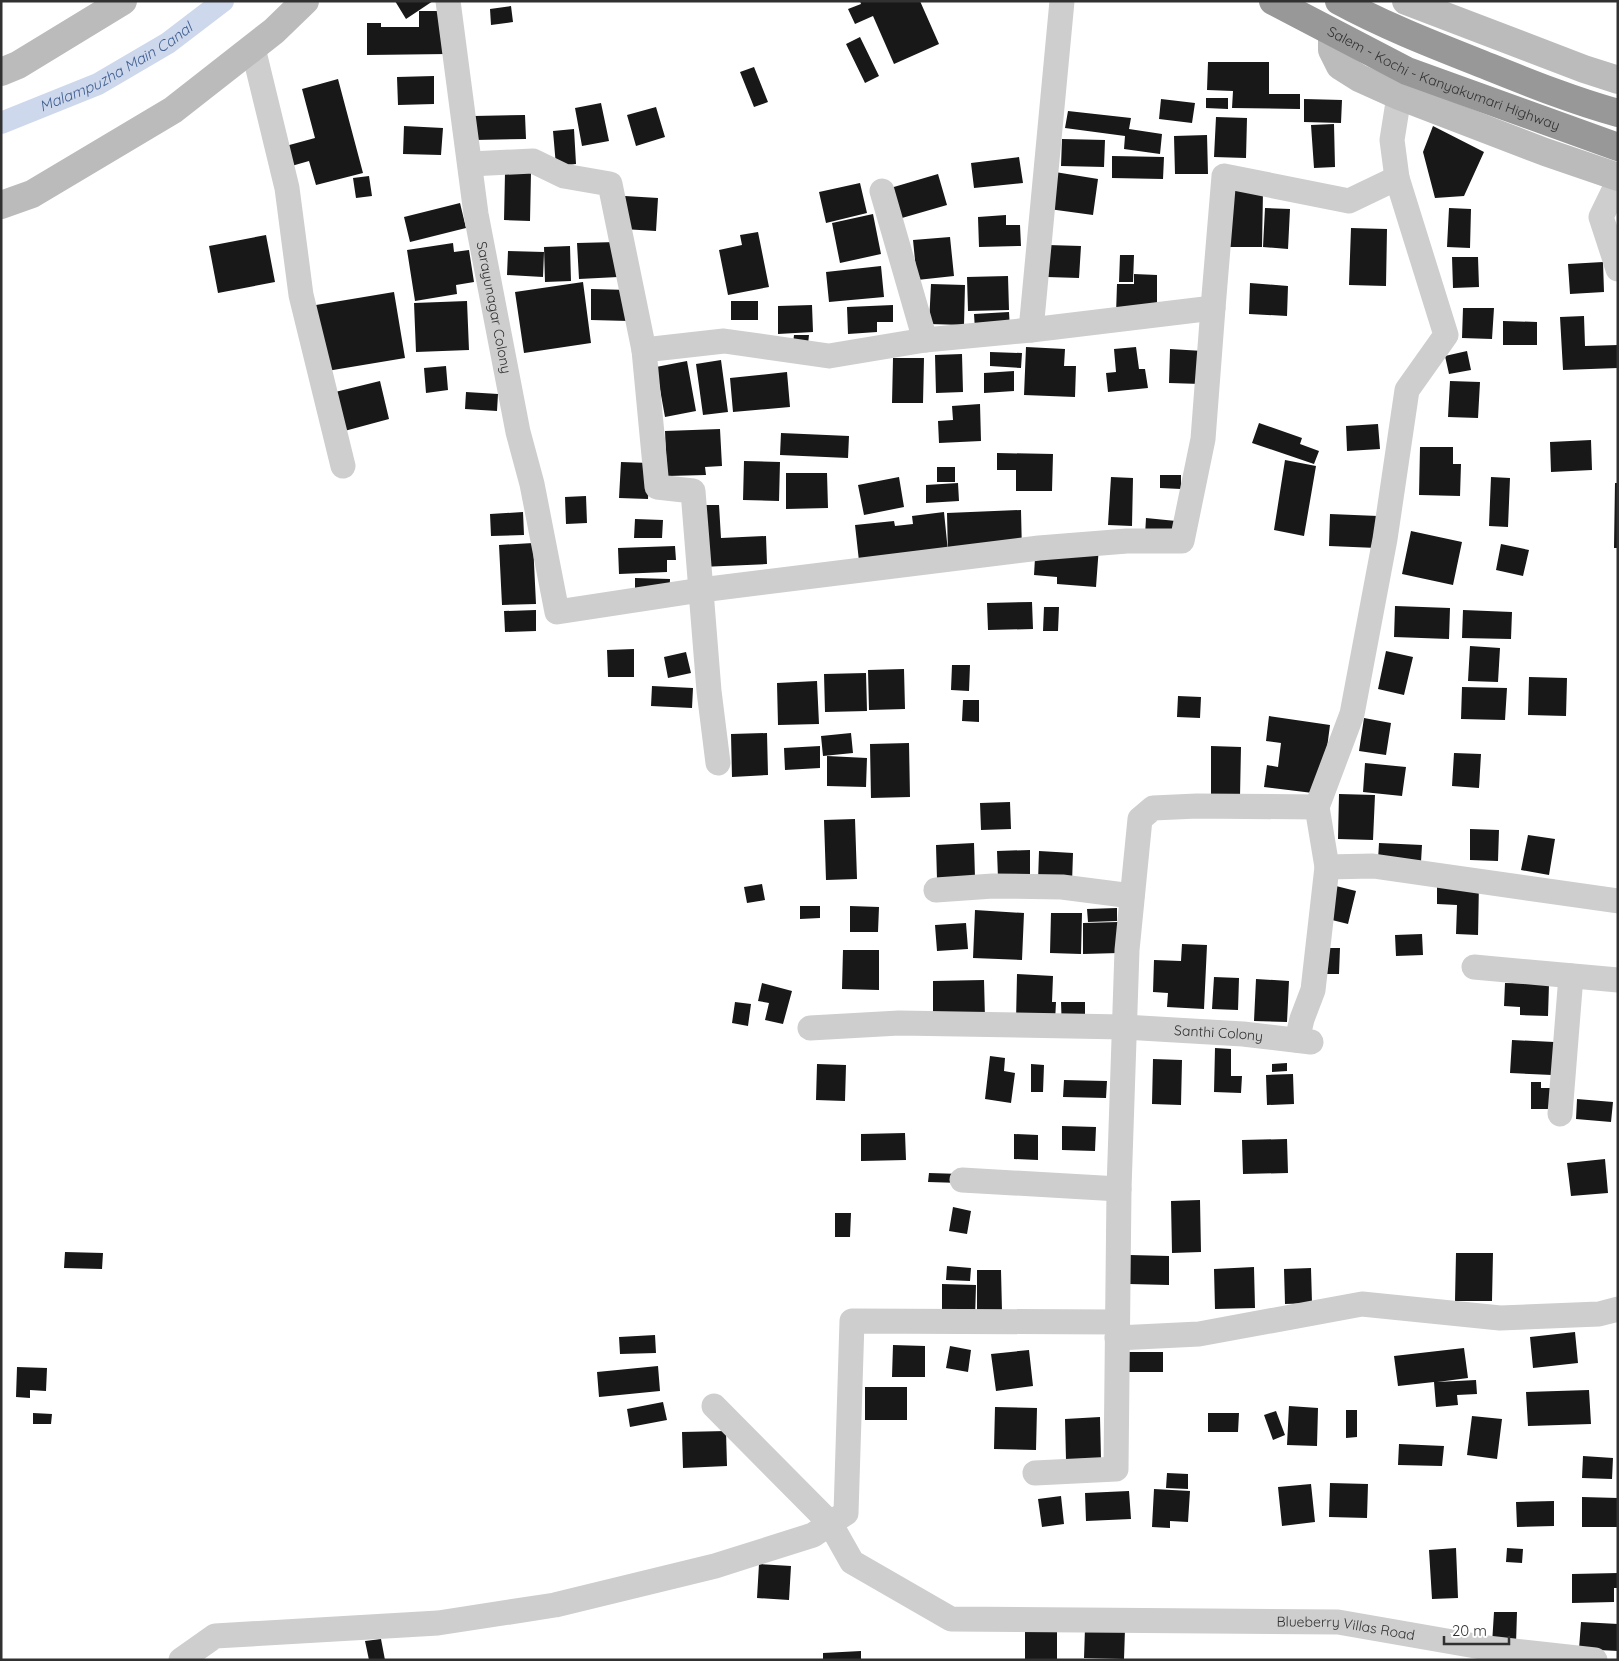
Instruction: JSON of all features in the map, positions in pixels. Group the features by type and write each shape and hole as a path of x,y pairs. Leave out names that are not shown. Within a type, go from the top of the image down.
{"highway":[{"name":"Salem - Kochi - Kanyakumari Highway","path":"1273,1 1407,71 1618,147"},
{"name":"Salem - Kochi - Kanyakumari Highway","path":"1339,1 1374,20 1552,92 1618,113"}],"street":[{"path":"1,72 18,65 123,1"},
{"path":"1,205 32,194 173,110 274,31 305,1"},
{"name":"Sarayunagar Colony","path":"448,1 476,214 518,432 532,484 556,612 701,590"},
{"path":"1031,330 1062,1"},
{"path":"1406,1 1584,70 1617,76"},
{"path":"1332,33 1332,50 1340,66 1359,78 1399,96 1545,152 1618,177"},
{"path":"253,48 287,188 301,295 343,466"},
{"path":"1399,96 1392,140 1397,178 1446,335 1407,390 1385,539 1352,714 1317,807 1327,867 1373,866 1618,901"},
{"path":"470,164 533,161 564,176 610,184 644,350 657,487 693,491 709,691 718,763"},
{"path":"701,590 1039,548 1126,541 1182,541 1203,439 1224,176 1349,201 1405,205"},
{"path":"1349,201 1397,178"},
{"path":"1618,182 1601,216 1618,269"},
{"path":"882,191 925,340"},
{"path":"644,350 724,341 829,356 925,340 1031,330 1213,308"},
{"path":"1035,1473 1116,1469 1119,1189 1124,1027 1127,950 1140,819 1153,808 1197,806 1317,807"},
{"name":"Santhi Colony","path":"810,1028 898,1024 1124,1027 1243,1034 1304,1041 1302,1019 1313,990 1327,867"},
{"path":"936,890 993,886 1062,887 1132,896"},
{"path":"1474,966 1618,980"},
{"path":"1560,1114 1571,976"},
{"path":"962,1180 1119,1189"},
{"path":"181,1660 215,1636 438,1623 555,1605 715,1566 813,1535 846,1513 852,1321 1199,1334 1362,1304 1500,1318 1599,1314 1618,1309"},
{"name":"Blueberry Villas Road","path":"714,1406 830,1523 852,1562 951,1618 1338,1622 1487,1648 1595,1660"}],"building":[{"path":"395,1 433,1 406,19"},
{"path":"860,1 920,1 939,44 894,64 873,16 855,24 848,9 861,4"},
{"path":"511,6 513,22 491,25 490,9"},
{"path":"419,11 447,11 448,54 367,55 367,23 381,23 381,27 419,27"},
{"path":"860,37 879,76 865,83 846,44"},
{"path":"1208,62 1269,62 1269,94 1300,94 1300,109 1232,108 1233,91 1207,90"},
{"path":"754,67 768,102 754,107 740,72"},
{"path":"434,76 434,104 398,105 397,77"},
{"path":"338,79 363,173 316,185 309,161 288,167 282,147 315,138 302,89"},
{"path":"1206,98 1228,98 1228,109 1206,108"},
{"path":"1161,99 1195,103 1192,123 1159,119"},
{"path":"1304,99 1342,100 1341,123 1304,122"},
{"path":"601,103 609,141 582,146 575,108"},
{"path":"656,107 665,137 636,146 627,115"},
{"path":"1068,111 1131,118 1129,129 1162,134 1160,154 1124,149 1125,136 1065,128"},
{"path":"525,115 526,139 474,140 474,116"},
{"path":"1216,117 1247,118 1246,158 1214,157"},
{"path":"1334,124 1335,167 1314,168 1311,125"},
{"path":"404,126 443,128 441,155 403,154"},
{"path":"1433,126 1484,152 1464,196 1435,198 1423,152"},
{"path":"574,129 576,164 556,166 553,131"},
{"path":"1207,135 1208,174 1175,174 1174,136"},
{"path":"1062,139 1105,140 1104,167 1061,166"},
{"path":"1112,156 1164,157 1163,179 1112,178"},
{"path":"1019,157 1023,183 974,188 971,163"},
{"path":"1055,172 1098,179 1093,215 1049,209"},
{"path":"505,173 531,173 530,221 504,220"},
{"path":"938,174 947,205 895,220 887,189"},
{"path":"369,176 372,196 356,198 353,178"},
{"path":"860,183 867,213 826,223 819,192"},
{"path":"1229,191 1263,191 1262,247 1228,247"},
{"path":"625,196 658,198 656,231 623,229"},
{"path":"460,203 466,228 410,242 404,217"},
{"path":"1265,208 1290,209 1288,249 1263,247"},
{"path":"1449,208 1471,209 1470,248 1447,247"},
{"path":"873,214 881,254 840,263 832,223"},
{"path":"1006,215 1006,225 1020,225 1021,246 979,247 978,217"},
{"path":"1351,228 1387,229 1386,286 1349,285"},
{"path":"758,232 769,287 728,295 719,250 742,245 740,235"},
{"path":"266,235 275,282 218,293 209,246"},
{"path":"950,237 954,276 917,280 913,240"},
{"path":"617,242 618,277 579,279 577,243"},
{"path":"453,243 454,252 469,250 474,282 456,285 457,294 415,301 407,250"},
{"path":"1048,245 1081,246 1079,278 1047,277"},
{"path":"570,246 571,281 545,282 544,247"},
{"path":"508,251 544,252 543,277 507,275"},
{"path":"1120,255 1134,255 1133,282 1119,282"},
{"path":"1452,257 1478,257 1479,287 1453,288"},
{"path":"1603,262 1604,292 1570,294 1568,264"},
{"path":"881,266 884,297 829,302 826,272"},
{"path":"1134,274 1157,275 1157,315 1116,314 1117,284 1134,284"},
{"path":"1008,276 1009,310 968,311 967,277"},
{"path":"583,282 591,343 524,353 515,292"},
{"path":"1250,283 1288,286 1287,316 1249,314"},
{"path":"931,284 965,285 964,325 929,324"},
{"path":"591,289 629,290 629,321 591,320"},
{"path":"394,292 405,358 321,372 310,306"},
{"path":"467,301 469,350 416,352 414,303"},
{"path":"731,301 758,301 758,320 731,320"},
{"path":"812,305 813,332 778,334 778,306"},
{"path":"893,305 893,322 877,322 877,332 848,334 847,307"},
{"path":"1463,308 1494,308 1492,339 1462,338"},
{"path":"1009,312 1010,329 975,330 974,314"},
{"path":"1584,316 1585,346 1618,345 1618,368 1563,370 1560,317"},
{"path":"1503,321 1537,322 1537,345 1503,345"},
{"path":"794,335 809,335 808,344 793,344"},
{"path":"1026,347 1065,349 1064,366 1076,366 1075,397 1024,395"},
{"path":"1136,347 1139,369 1145,369 1148,388 1108,392 1106,373 1116,372 1114,349"},
{"path":"1170,349 1203,351 1201,384 1169,383"},
{"path":"1467,351 1471,370 1449,374 1445,356"},
{"path":"990,352 1022,353 1021,368 990,366"},
{"path":"962,354 963,392 936,393 935,355"},
{"path":"893,358 924,358 923,403 892,403"},
{"path":"721,360 728,412 703,415 696,364"},
{"path":"687,361 696,411 665,417 656,367"},
{"path":"446,366 448,390 426,393 424,368"},
{"path":"1014,371 1014,391 984,393 984,373"},
{"path":"787,372 790,407 733,412 730,378"},
{"path":"380,381 389,419 337,433 327,394"},
{"path":"1450,381 1480,382 1478,418 1448,417"},
{"path":"466,392 498,394 497,411 465,409"},
{"path":"980,404 981,441 939,443 938,421 953,420 952,406"},
{"path":"1259,423 1302,438 1300,444 1319,451 1314,464 1252,443"},
{"path":"1378,424 1380,449 1347,451 1346,426"},
{"path":"720,429 722,466 705,467 706,475 667,476 665,431"},
{"path":"781,433 849,436 848,458 780,455"},
{"path":"1591,440 1592,470 1551,472 1550,442"},
{"path":"1420,447 1453,447 1453,464 1461,464 1460,496 1419,495"},
{"path":"997,453 1053,454 1052,491 1016,491 1016,470 997,470"},
{"path":"1285,460 1316,466 1304,536 1274,530"},
{"path":"744,461 780,462 779,501 743,500"},
{"path":"621,462 650,463 648,499 619,498"},
{"path":"937,467 955,467 955,482 937,482"},
{"path":"786,473 827,473 828,508 786,509"},
{"path":"1160,475 1181,475 1181,489 1160,488"},
{"path":"899,477 904,507 864,515 858,485"},
{"path":"1111,477 1133,478 1132,526 1108,525"},
{"path":"1491,477 1510,478 1508,527 1489,526"},
{"path":"958,483 959,501 926,503 926,485"},
{"path":"1615,483 1618,483 1618,548 1614,548"},
{"path":"586,496 587,523 566,524 565,497"},
{"path":"698,505 719,505 721,538 766,536 767,564 701,567"},
{"path":"1021,510 1022,553 948,555 947,513"},
{"path":"523,512 524,535 491,536 490,514"},
{"path":"944,512 948,552 859,561 855,525 894,521 895,526 913,524 912,516"},
{"path":"1330,514 1378,516 1377,548 1329,546"},
{"path":"1146,518 1176,521 1175,539 1145,536"},
{"path":"635,519 663,520 662,538 634,538"},
{"path":"1411,531 1462,542 1453,585 1402,574"},
{"path":"1036,541 1099,546 1096,587 1057,584 1057,577 1034,575"},
{"path":"533,543 536,604 502,605 499,545"},
{"path":"1501,544 1529,550 1523,576 1496,570"},
{"path":"675,546 676,560 667,560 667,572 619,574 618,548"},
{"path":"635,578 670,579 669,600 635,599"},
{"path":"1032,602 1033,629 988,630 987,603"},
{"path":"1395,606 1450,608 1449,639 1394,637"},
{"path":"1044,607 1059,607 1058,631 1043,631"},
{"path":"536,610 536,631 505,632 504,611"},
{"path":"1463,610 1512,612 1511,639 1462,638"},
{"path":"1470,646 1500,648 1498,682 1468,681"},
{"path":"634,649 634,677 608,677 607,650"},
{"path":"1386,651 1413,657 1404,695 1378,689"},
{"path":"686,652 691,673 668,678 664,657"},
{"path":"952,665 970,665 969,691 951,690"},
{"path":"904,669 905,709 869,710 868,670"},
{"path":"866,673 867,711 825,712 824,674"},
{"path":"1529,677 1567,678 1566,716 1528,715"},
{"path":"817,681 819,724 778,725 777,683"},
{"path":"652,686 693,688 692,708 651,706"},
{"path":"1462,687 1507,688 1505,720 1461,719"},
{"path":"1178,696 1201,697 1200,718 1177,717"},
{"path":"963,700 979,700 979,722 962,721"},
{"path":"1269,716 1330,725 1321,794 1264,787 1267,765 1278,767 1281,743 1266,741"},
{"path":"1364,718 1391,723 1386,755 1359,751"},
{"path":"767,733 768,775 732,777 731,734"},
{"path":"851,733 853,753 823,756 821,736"},
{"path":"909,743 910,797 871,798 870,744"},
{"path":"820,746 820,768 785,770 784,748"},
{"path":"1211,746 1241,747 1240,797 1211,797"},
{"path":"1454,753 1481,754 1479,788 1452,786"},
{"path":"827,756 867,758 866,787 827,786"},
{"path":"1365,763 1406,767 1402,796 1363,792"},
{"path":"1339,794 1375,795 1373,840 1338,839"},
{"path":"1010,802 1011,829 981,830 980,803"},
{"path":"855,819 857,879 826,880 824,820"},
{"path":"1470,829 1499,830 1498,861 1470,860"},
{"path":"1528,835 1555,839 1549,875 1521,870"},
{"path":"974,843 975,878 937,879 936,845"},
{"path":"1379,843 1422,845 1421,862 1378,860"},
{"path":"1030,850 1030,878 998,878 997,851"},
{"path":"1039,851 1073,853 1072,883 1038,882"},
{"path":"1437,881 1479,882 1478,935 1456,934 1457,905 1437,904"},
{"path":"762,884 765,900 747,903 744,887"},
{"path":"1332,885 1356,891 1348,924 1324,918"},
{"path":"800,906 820,906 820,918 800,919"},
{"path":"850,906 879,907 878,932 850,932"},
{"path":"1117,908 1117,921 1088,922 1087,909"},
{"path":"975,910 1024,913 1022,960 973,958"},
{"path":"1051,913 1082,913 1081,954 1050,953"},
{"path":"1118,922 1119,953 1083,954 1083,923"},
{"path":"966,923 968,949 937,951 935,925"},
{"path":"1422,934 1423,955 1396,956 1395,935"},
{"path":"1182,944 1207,945 1204,1009 1167,1007 1168,993 1153,992 1154,960 1181,961"},
{"path":"1321,948 1340,948 1339,974 1320,974"},
{"path":"843,950 879,950 879,990 842,989"},
{"path":"1017,974 1053,976 1052,1002 1056,1002 1055,1022 1016,1021"},
{"path":"1214,977 1239,978 1238,1010 1212,1009"},
{"path":"1256,979 1289,981 1287,1022 1254,1021"},
{"path":"984,980 985,1018 933,1019 933,981"},
{"path":"762,983 792,991 783,1024 765,1020 769,1003 758,1001"},
{"path":"1505,983 1549,984 1548,1016 1520,1015 1520,1007 1504,1006"},
{"path":"735,1002 751,1004 748,1026 732,1023"},
{"path":"1061,1002 1085,1002 1085,1031 1062,1031"},
{"path":"1512,1040 1554,1042 1552,1075 1510,1073"},
{"path":"1215,1048 1231,1049 1231,1076 1242,1076 1241,1093 1214,1092"},
{"path":"990,1056 1005,1058 1004,1071 1015,1073 1011,1103 985,1099"},
{"path":"1153,1059 1182,1060 1181,1105 1152,1104"},
{"path":"1287,1063 1287,1071 1272,1072 1272,1064"},
{"path":"817,1064 846,1065 845,1101 816,1100"},
{"path":"1031,1064 1044,1065 1043,1092 1031,1092"},
{"path":"1293,1074 1294,1104 1267,1105 1266,1075"},
{"path":"1064,1080 1107,1081 1106,1098 1063,1097"},
{"path":"1531,1082 1541,1082 1541,1088 1554,1088 1554,1109 1531,1109"},
{"path":"1577,1099 1613,1102 1611,1122 1576,1119"},
{"path":"1062,1126 1096,1127 1095,1151 1062,1150"},
{"path":"905,1133 906,1160 861,1161 861,1134"},
{"path":"1014,1134 1038,1135 1038,1160 1014,1159"},
{"path":"1287,1139 1288,1173 1243,1174 1242,1140"},
{"path":"1605,1159 1608,1193 1571,1196 1567,1163"},
{"path":"929,1173 961,1174 961,1183 928,1182"},
{"path":"1200,1200 1201,1252 1172,1253 1171,1201"},
{"path":"953,1207 971,1211 967,1234 949,1231"},
{"path":"835,1213 851,1213 850,1237 835,1237"},
{"path":"65,1252 103,1253 102,1269 64,1268"},
{"path":"1456,1253 1493,1253 1492,1301 1455,1301"},
{"path":"1130,1255 1169,1256 1169,1285 1129,1284"},
{"path":"947,1266 971,1268 970,1281 946,1280"},
{"path":"1254,1267 1255,1308 1215,1309 1214,1269"},
{"path":"1311,1268 1312,1303 1285,1304 1284,1269"},
{"path":"977,1270 1001,1270 1002,1311 977,1311"},
{"path":"942,1284 976,1285 975,1319 942,1319"},
{"path":"1575,1332 1578,1363 1533,1368 1530,1337"},
{"path":"655,1335 656,1353 620,1354 619,1337"},
{"path":"893,1345 925,1346 925,1377 892,1377"},
{"path":"950,1346 971,1350 968,1372 946,1368"},
{"path":"1464,1348 1468,1378 1437,1382 1476,1380 1477,1394 1457,1395 1458,1405 1436,1407 1434,1382 1398,1386 1394,1356"},
{"path":"1029,1350 1033,1386 996,1391 991,1354"},
{"path":"1126,1352 1163,1352 1163,1372 1126,1372"},
{"path":"658,1366 660,1391 599,1397 597,1372"},
{"path":"17,1367 47,1368 46,1391 30,1390 30,1398 16,1397"},
{"path":"865,1387 907,1387 907,1420 865,1420"},
{"path":"1589,1390 1591,1424 1528,1426 1526,1392"},
{"path":"663,1402 667,1420 630,1427 627,1409"},
{"path":"1289,1406 1318,1408 1317,1446 1287,1445"},
{"path":"995,1407 1037,1408 1036,1450 994,1449"},
{"path":"1346,1410 1357,1410 1357,1437 1346,1438"},
{"path":"1276,1411 1285,1435 1273,1440 1264,1415"},
{"path":"33,1413 52,1414 51,1424 33,1424"},
{"path":"1208,1413 1239,1413 1238,1432 1208,1432"},
{"path":"1472,1416 1502,1419 1497,1459 1467,1455"},
{"path":"1100,1417 1101,1459 1066,1460 1065,1419"},
{"path":"726,1431 727,1466 683,1468 682,1432"},
{"path":"1399,1444 1444,1446 1442,1466 1398,1465"},
{"path":"1583,1456 1613,1458 1612,1479 1582,1478"},
{"path":"1167,1473 1188,1474 1188,1489 1166,1488"},
{"path":"1330,1483 1368,1484 1367,1518 1329,1517"},
{"path":"1311,1484 1315,1522 1282,1526 1278,1487"},
{"path":"1154,1489 1190,1491 1188,1522 1170,1521 1170,1528 1152,1527"},
{"path":"1129,1491 1131,1519 1086,1521 1085,1493"},
{"path":"1061,1496 1064,1524 1042,1527 1038,1499"},
{"path":"1582,1497 1618,1498 1618,1527 1582,1527"},
{"path":"1554,1501 1554,1526 1517,1527 1516,1502"},
{"path":"1456,1548 1458,1598 1432,1599 1429,1550"},
{"path":"1507,1548 1523,1549 1522,1563 1506,1562"},
{"path":"759,1564 791,1566 789,1600 757,1598"},
{"path":"1618,1573 1618,1588 1614,1588 1614,1602 1572,1603 1572,1574"},
{"path":"1494,1612 1517,1612 1516,1644 1492,1644"},
{"path":"1581,1622 1618,1624 1618,1651 1579,1649"},
{"path":"1085,1628 1125,1629 1124,1659 1084,1658"},
{"path":"1025,1630 1057,1630 1057,1660 1025,1660"},
{"path":"381,1639 385,1660 369,1660 365,1641"},
{"path":"861,1651 861,1660 823,1660 823,1653"}],"waterway":[{"name":"Malampuzha Main Canal","path":"1,123 98,84 168,43 223,1"}]}
